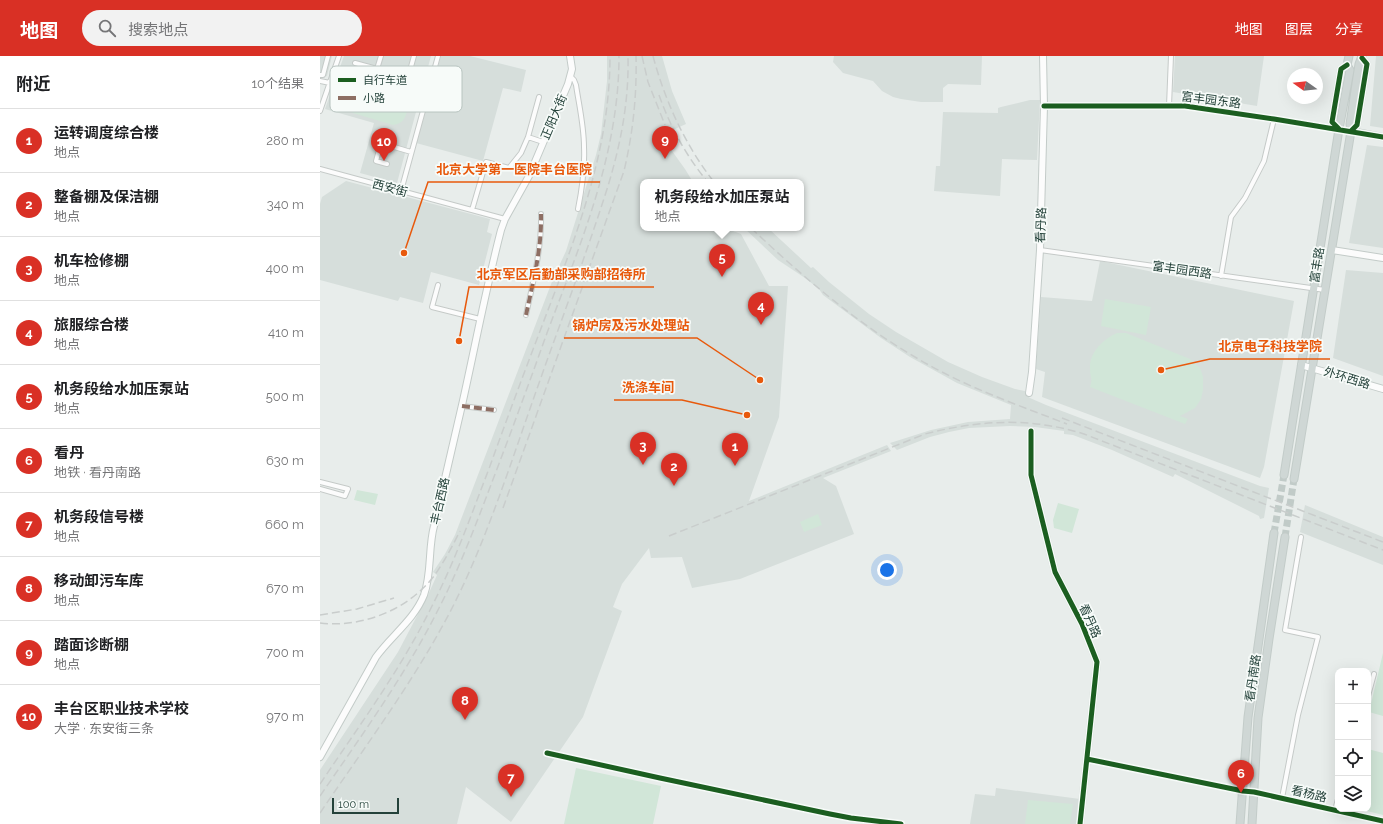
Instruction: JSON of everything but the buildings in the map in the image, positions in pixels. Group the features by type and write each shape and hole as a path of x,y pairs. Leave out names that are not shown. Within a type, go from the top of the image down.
{"main road":[{"name":"富丰路","path":"1284,475 1338,129 1350,70 1347,65 1349,56"},
{"name":"富丰路","path":"1312,368 1351,131 1350,124 1359,64 1362,57"},
{"path":"1294,478 1312,368"},
{"name":"看丹南路","path":"1240,824 1248,717 1274,533"},
{"name":"看丹南路","path":"1252,824 1258,718 1269,639 1286,537"}],"street":[{"path":"320,111 330,83 322,81 321,75 328,56"},
{"path":"336,66 339,56"},
{"path":"378,66 381,56"},
{"path":"411,66 414,56"},
{"path":"435,66 438,56"},
{"name":"正阳大街","path":"505,219 526,182 571,77 572,69 570,56"},
{"name":"看丹路","path":"1029,393 1032,372 1040,250 1044,106 1043,56"},
{"path":"1169,106 1171,56"},
{"path":"355,63 366,66"},
{"path":"571,77 576,85 584,147 582,187 578,209"},
{"path":"472,210 486,162 509,168 522,153 539,97"},
{"name":"富丰园东路","path":"1044,106 1185,106 1351,131"},
{"path":"401,191 422,112"},
{"path":"1221,276 1230,216 1245,198 1264,160 1274,119"},
{"path":"1351,131 1383,137"},
{"path":"528,137 543,142"},
{"path":"387,164 376,161 381,143 411,152"},
{"name":"西安街","path":"320,169 505,219"},
{"path":"526,315 542,227 541,214"},
{"name":"丰台西路","path":"320,757 376,658 382,649 404,626 419,605 424,595 433,529 462,406 480,320 501,230 505,219"},
{"name":"富丰园西路","path":"1040,250 1325,290"},
{"path":"1332,250 1383,258"},
{"path":"492,270 533,279"},
{"path":"438,285 432,307 480,320"},
{"name":"外环西路","path":"1301,365 1383,389"},
{"path":"462,406 494,410"},
{"name":"看丹路","path":"1031,431 1031,475 1055,572 1082,624 1097,662 1080,824"},
{"path":"320,482 348,489 346,496 320,489"},
{"path":"1282,798 1298,715 1318,637 1285,630 1301,537"},
{"path":"1371,685 1374,674"},
{"path":"547,752 652,777 851,818 901,824"},
{"name":"看杨路","path":"1087,759 1254,792 1335,810"},
{"name":"看杨路","path":"1344,812 1383,821"}],"shaded area":[{"path":"320,56 332,56 327,76 320,78"},
{"path":"344,56 431,56 428,66 340,66"},
{"path":"441,56 470,56 526,70 521,92 503,88 483,161 416,143 425,112 462,112 462,66 438,66"},
{"path":"607,56 662,56 672,91 686,124 664,134 672,151 691,179 640,179 640,231 733,231 741,234 769,286 788,286 779,417 749,501 887,445 891,451 823,478 836,486 854,534 740,579 692,588 682,557 651,558 649,548 622,584 613,607 622,611 583,717 511,822 466,787 457,824 320,824 320,770 398,652 428,595 437,575 433,572 455,535 553,279 566,251 596,155 601,134 607,81"},
{"path":"834,56 982,56 981,85 948,84 943,88 943,102 921,102 901,99 893,97 882,91 873,81 843,73 833,62"},
{"path":"1175,56 1264,56 1257,106 1173,92"},
{"path":"1376,56 1383,56 1383,128 1370,126"},
{"path":"330,95 330,110 325,109"},
{"path":"1030,100 1040,100 1037,160 1002,159 1000,196 934,191 936,166 940,166 943,112 998,113 998,108"},
{"path":"336,112 416,112 397,183 360,173 374,123"},
{"path":"1367,145 1383,147 1383,248 1349,243"},
{"path":"346,181 490,219 487,232 492,234 479,285 431,272 423,303 400,297 398,301 320,280 320,204 322,197"},
{"path":"747,231 771,231 811,268 813,267 829,282 869,314 896,332 948,362 982,377 1025,391 1025,394 1030,398 1046,405 1260,486 1269,488 1264,518 1260,519 1259,516 1175,474 1173,477 1112,450 1073,435 1064,434 1064,431 1035,427 1010,426 969,428 930,437 897,450 890,443 931,430 968,422 1010,419 1011,405 957,383 910,357 881,338 823,295 819,289 805,278 778,260"},
{"path":"1100,261 1294,301 1264,467 1260,478 1042,397 1045,372 1036,369 1041,297 1092,301"},
{"path":"1346,270 1383,273 1383,376 1333,358"},
{"path":"1305,505 1383,537 1383,565 1300,532"},
{"path":"996,788 1080,799 1076,824 970,824 975,794 995,796"}],"green space":[{"path":"352,112 407,112 404,120 393,125"},
{"path":"1105,299 1151,307 1146,335 1101,326"},
{"path":"1117,333 1126,333 1190,359 1200,368 1203,377 1201,399 1195,408 1180,416 1188,419 1185,424 1090,387 1090,363 1094,352 1102,343"},
{"path":"357,490 378,494 375,505 354,500"},
{"path":"1058,503 1079,509 1072,533 1054,528 1053,520"},
{"path":"818,514 822,525 804,532 800,522"},
{"path":"1383,653 1383,716 1371,713 1371,704"},
{"path":"1371,750 1383,753 1383,815 1371,812"},
{"path":"576,768 661,786 653,824 564,824"},
{"path":"1028,800 1073,804 1070,824 1025,824"}],"tunnel":[{"path":"1274,533 1284,475"},
{"path":"1285,537 1294,479"}],"railway":[{"path":"320,784 379,697 407,652 440,589 463,537 563,270 587,200 604,130 610,56"},
{"path":"320,796 383,704 412,657 447,591 470,539 573,265 596,197 613,128 619,56"},
{"path":"320,813 387,715 435,640 462,589 484,537 608,186 617,154 626,106 628,56"},
{"path":"503,508 624,171 634,114 636,56"},
{"path":"642,56 648,82 665,125"},
{"path":"653,56 677,122 694,153 712,179"},
{"path":"659,95 668,118 679,139 691,160 705,179"},
{"path":"754,231 829,297 871,329 915,357 970,386 1067,424"},
{"path":"1062,418 1383,542"},
{"path":"669,536 925,434 945,429 985,423 1005,422 1044,425 1084,434 1383,550"},
{"path":"320,623 352,623 383,614 398,607 423,588 434,576 460,531"},
{"path":"320,615 357,609 394,598"}],"marked path":[{"path":"526,315 539,252 541,214"},
{"path":"491,270 533,279"},
{"path":"462,406 494,410"}],"cycle path":[{"path":"1351,131 1357,125 1367,64 1362,58"},
{"path":"1339,129 1332,122 1341,69 1347,65"},
{"path":"1044,106 1185,106 1383,137"},
{"path":"1031,431 1031,475 1055,572 1082,624 1097,662 1080,824"},
{"path":"547,753 830,814 901,824"},
{"path":"1087,759 1254,792 1383,821"}],"place":[{"name":"踏面诊断棚","path":"665,159"},
{"name":"丰台区职业技术学校","path":"384,161"},
{"name":"北京大学第一医院丰台医院","path":"404,253"},
{"name":"机务段给水加压泵站","path":"722,277"},
{"name":"旅服综合楼","path":"761,325"},
{"name":"北京军区后勤部采购部招待所","path":"459,341"},
{"name":"北京电子科技学院","path":"1161,370"},
{"name":"锅炉房及污水处理站","path":"760,380"},
{"name":"洗涤车间","path":"747,415"},
{"name":"机车检修棚","path":"643,465"},
{"name":"运转调度综合楼","path":"735,466"},
{"name":"整备棚及保洁棚","path":"674,486"},
{"name":"移动卸污车库","path":"465,720"},
{"name":"看丹","path":"1241,793"},
{"name":"机务段信号楼","path":"511,797"}]}
